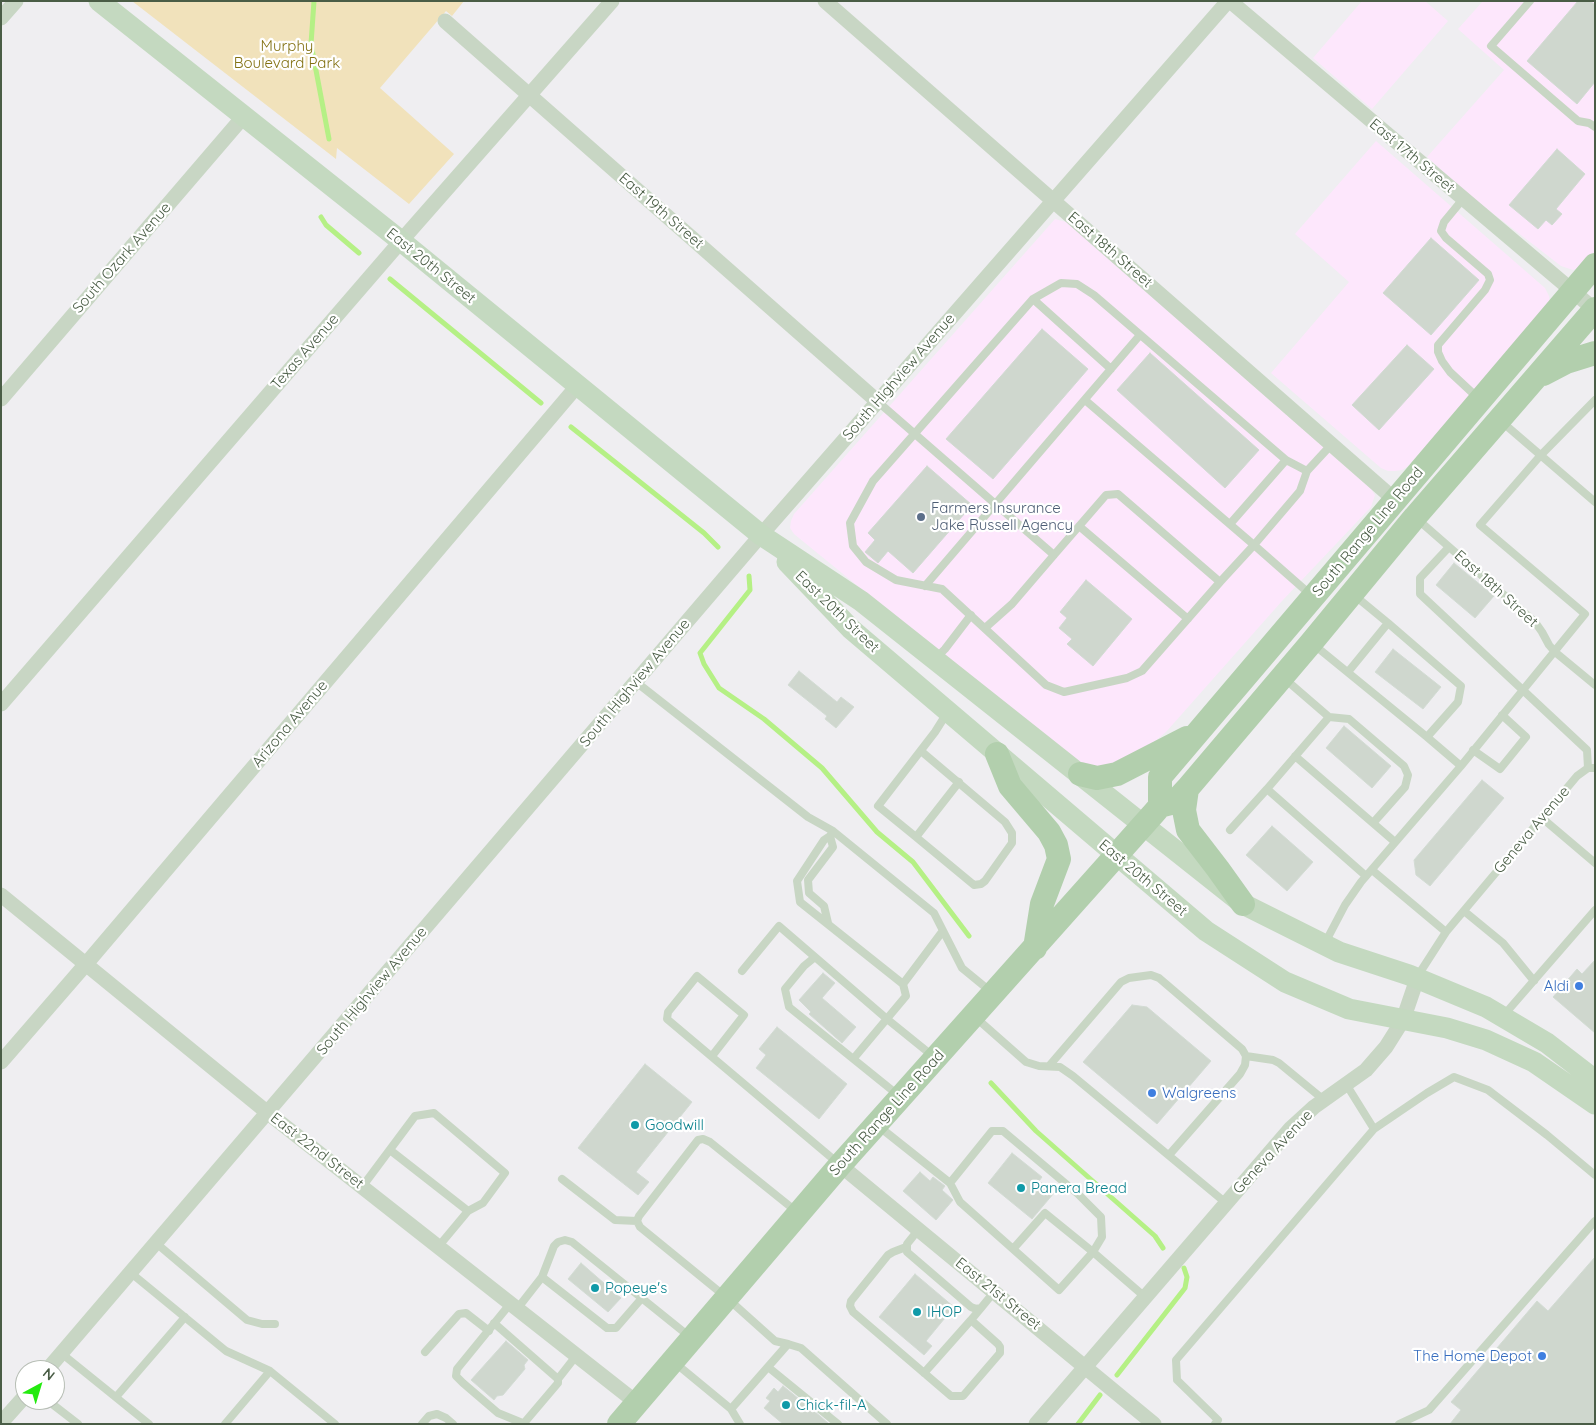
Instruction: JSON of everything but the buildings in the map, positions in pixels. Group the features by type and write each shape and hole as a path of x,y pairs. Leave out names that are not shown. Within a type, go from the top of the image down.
{"main road":[{"name":"East 20th Street","path":"99,1 401,241 761,535 861,601 1243,904 1339,952 1416,979 1486,1007 1547,1043 1595,1080"},
{"name":"South Range Line Road","path":"1160,806 1160,777 1595,265"},
{"name":"South Range Line Road","path":"619,1424 840,1165 1160,806 1175,802 1187,789 1498,419 1595,310"},
{"path":"1533,380 1566,362 1595,354"},
{"name":"East 20th Street","path":"761,535 851,629 1206,931 1285,982 1349,1009 1447,1028 1486,1040 1534,1062 1595,1104"},
{"path":"1080,774 1097,778 1118,774 1196,734"},
{"path":"997,754 1010,786 1049,832 1056,845 1059,859 1042,904 1035,948"},
{"path":"1187,789 1184,810 1188,830 1243,904"}],"street":[{"path":"1,18 16,1"},
{"name":"Texas Avenue","path":"1,704 401,241 612,1"},
{"name":"East 18th Street","path":"825,1 1395,500"},
{"name":"South Highview Avenue","path":"55,1360 761,535 1229,1"},
{"name":"East 17th Street","path":"1229,1 1595,310"},
{"name":"East 19th Street","path":"445,21 878,401"},
{"name":"South Ozark Avenue","path":"1,400 244,116"},
{"name":"Arizona Avenue","path":"1,1062 578,385"},
{"name":"East 22nd Street","path":"1,895 268,1113 637,1403"},
{"name":"Geneva Avenue","path":"1036,1424 1291,1128 1314,1107 1366,1070 1386,1047 1403,1020 1416,979"},
{"name":"East 21st Street","path":"840,1165 1154,1424"},
{"path":"1,1424 15,1408"}],"lane":[{"path":"1530,1 1491,46 1578,121 1592,125 1595,116"},
{"path":"1463,199 1444,222 1441,231 1446,238 1488,274 1490,280 1485,290 1438,345 1438,352 1450,372 1480,400"},
{"path":"1307,471 1286,460 1094,296 1077,284 1061,283 1033,298 873,481 850,523 853,546 866,562 896,580 942,589 1046,685 1064,692 1127,678 1142,671 1300,491 1307,471 1331,445"},
{"path":"1033,298 1111,369"},
{"path":"925,586 1140,335"},
{"path":"1085,400 1313,596"},
{"path":"1324,944 1345,904 1369,873 1461,766 1585,614 1480,525 1540,456 1595,400"},
{"path":"878,401 1054,555"},
{"path":"1498,419 1595,502"},
{"path":"1230,524 1286,460"},
{"path":"985,628 1012,604 1106,495 1118,494 1220,582"},
{"name":"East 18th Street","path":"1415,517 1535,622 1555,652 1595,686"},
{"path":"1079,526 1188,619"},
{"path":"1449,547 1420,578 1420,594 1587,750 1591,768"},
{"path":"1352,593 1460,686 1458,702 1427,737"},
{"path":"935,658 945,649 971,615"},
{"path":"1348,672 1388,624"},
{"path":"1311,643 1461,766"},
{"path":"1282,677 1329,717 1349,719 1404,766 1408,775 1405,788 1373,823"},
{"path":"636,682 934,913 962,968 994,994"},
{"path":"921,751 1005,822 1012,833 1012,843 981,884 974,884 878,806 935,732 947,712"},
{"path":"1473,750 1500,769 1526,738 1502,715"},
{"path":"1230,830 1329,717"},
{"path":"1296,756 1395,842"},
{"name":"Geneva Avenue","path":"1416,979 1446,932 1577,776 1591,768"},
{"path":"916,836 959,782"},
{"path":"1267,789 1369,873 1446,932"},
{"path":"1542,818 1595,862"},
{"path":"832,834 824,840 797,881 800,902 904,984 906,996 854,1058"},
{"path":"828,923 824,906 809,893 808,880 833,847 832,834"},
{"path":"1502,1017 1595,910"},
{"path":"1464,911 1503,943 1534,981"},
{"path":"742,970 780,926 887,1019 936,1058"},
{"path":"904,984 942,932"},
{"path":"815,957 804,966 785,989 789,1007 901,1097"},
{"path":"1049,1066 1121,982 1129,978 1151,975 1159,978 1242,1049 1246,1056 1245,1065 1240,1074 1169,1155"},
{"path":"712,1056 744,1015 697,976 668,1012 667,1019 840,1165"},
{"path":"974,1016 1026,1062 1039,1066 1060,1067 1073,1076 1226,1203"},
{"path":"1246,1056 1273,1060 1279,1063 1324,1100"},
{"path":"1218,1423 1177,1380 1176,1360 1374,1129 1427,1093 1454,1077 1488,1090 1595,1175"},
{"path":"1346,1084 1374,1129"},
{"path":"362,1187 415,1116 434,1113 505,1173 483,1202 468,1212 438,1247"},
{"path":"877,1125 950,1183 960,1202 1058,1290 1093,1252 1102,1238 1101,1218 1078,1194 1003,1131 992,1131 950,1183"},
{"path":"799,1213 710,1142 698,1140 639,1216 638,1221 640,1227 775,1341 800,1348 886,1424"},
{"path":"390,1150 468,1212"},
{"path":"562,1179 615,1220 638,1221"},
{"path":"1013,1249 1045,1213 1093,1252 1144,1298"},
{"path":"1399,1424 1429,1410 1595,1221"},
{"path":"919,1229 906,1247 888,1255 851,1301 850,1306 853,1312 951,1396 963,1396 1000,1353 998,1344 971,1320"},
{"path":"576,1356 558,1378 558,1383 524,1424 498,1413 456,1376 457,1369 494,1324 542,1277 554,1246 558,1242 565,1240 572,1242 692,1338"},
{"path":"156,1244 247,1320 262,1324 275,1324"},
{"path":"906,1247 907,1252 971,1307 981,1308"},
{"path":"131,1273 226,1351 270,1371 335,1424"},
{"path":"542,1277 606,1328 616,1328 642,1298"},
{"path":"924,1373 995,1292"},
{"path":"425,1352 459,1314 466,1313 489,1331"},
{"path":"116,1397 185,1317"},
{"path":"494,1324 558,1378"},
{"path":"730,1409 788,1344"},
{"path":"61,1353 149,1424"},
{"path":"673,1361 730,1409 740,1424"},
{"path":"768,1367 838,1424"},
{"path":"225,1424 270,1371"},
{"path":"60,1410 78,1424"},
{"path":"422,1424 429,1416 437,1414 453,1424"}],"shaded area":[{"path":"1362,1 1425,1 1448,21 1372,109 1313,58"},
{"path":"1483,1 1595,1 1595,252 1579,268 1573,270 1561,266 1473,198 1427,157 1504,70 1458,29"},
{"path":"1376,141 1545,288 1550,303 1408,466 1402,470 1395,471 1381,468 1271,373 1349,282 1295,234"},
{"path":"1055,219 1066,222 1371,489 1375,495 1371,507 1282,601 1166,732 1123,767 1112,770 1081,763 967,675 794,534 790,528 794,514"}],"green space":[{"name":"Murphy Boulevard Park","path":"132,1 464,1 452,16 446,11 380,88 454,154 409,204 337,148 336,159"}],"waterway":[{"path":"314,1 311,44 329,139"},
{"path":"321,217 326,225 359,253"},
{"path":"390,279 541,403"},
{"path":"571,427 704,533 718,547"},
{"path":"749,576 750,590 700,653 704,664 719,688 764,719 822,768 877,832 913,862 969,936"},
{"path":"991,1083 1036,1131 1155,1236 1163,1248"},
{"path":"1117,1375 1185,1288 1187,1277 1184,1268"},
{"path":"1078,1424 1100,1395"}],"place":[{"name":"Farmers Insurance Jake Russell Agency","path":"921,517"},
{"name":"Aldi","path":"1579,986"},
{"name":"Walgreens","path":"1152,1093"},
{"name":"Goodwill","path":"635,1125"},
{"name":"Panera Bread","path":"1021,1188"},
{"name":"Popeye's","path":"595,1288"},
{"name":"IHOP","path":"917,1312"},
{"name":"The Home Depot","path":"1542,1356"},
{"name":"Chick-fil-A","path":"786,1405"}]}
